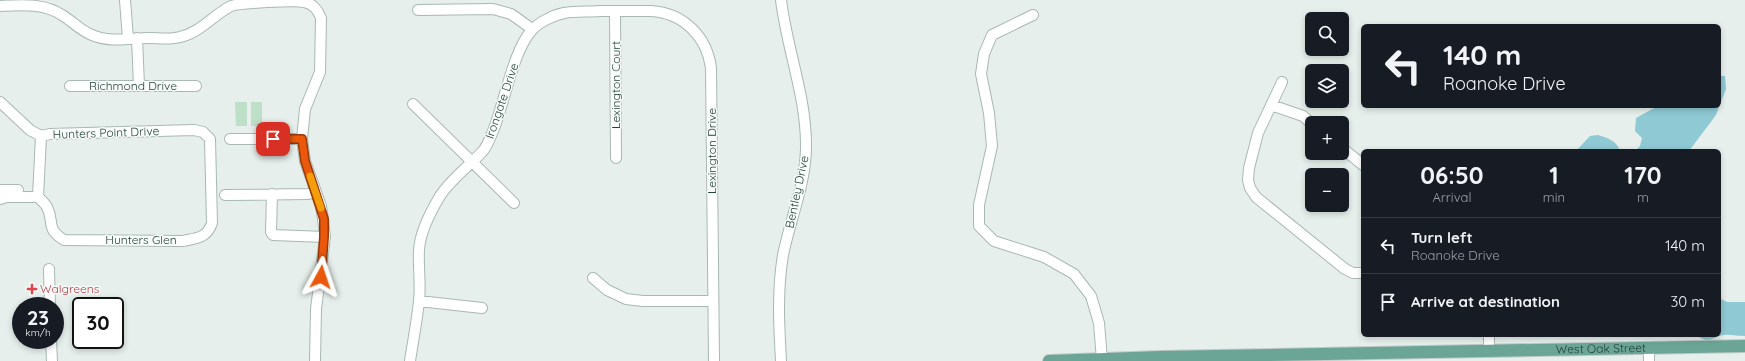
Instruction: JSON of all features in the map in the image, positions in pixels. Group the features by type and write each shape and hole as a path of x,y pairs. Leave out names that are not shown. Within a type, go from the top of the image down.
{"main road":[{"name":"West Oak Street","path":"1049,361 1376,358 1489,352 1745,346"}],"street":[{"path":"125,0 139,86"},
{"name":"Bentley Drive","path":"781,0 783,16 803,108 806,150 803,175 783,255 778,293 781,361"},
{"path":"0,6 32,5 51,9 92,36 106,39 178,38 192,34 224,10 246,3 304,2 313,6 319,12 321,18 320,72 305,109 302,139 305,161 324,219 324,237 316,309 315,361"},
{"path":"418,10 493,9 511,14 532,29"},
{"name":"Irongate Drive","path":"410,361 419,301 419,249 424,232 440,196 482,152 494,129 524,40 532,29 550,18 563,13 615,11"},
{"name":"Lexington Court","path":"615,11 616,158"},
{"name":"Lexington Drive","path":"615,11 652,11 674,16 686,22 696,32 705,43 710,55 712,75 714,361"},
{"path":"1034,15 992,35 984,54 981,74 989,113 992,146 979,205 980,226 994,241 1044,257 1074,274 1091,296 1099,323 1102,360"},
{"path":"1282,82 1258,133 1249,168 1248,180 1250,188 1256,197 1345,269 1354,273 1361,273"},
{"name":"Richmond Drive","path":"70,86 196,86"},
{"path":"0,102 30,130 41,136"},
{"path":"413,104 514,204"},
{"path":"1271,105 1305,118"},
{"name":"Hunters Point Drive","path":"38,193 41,136 50,134 194,130 207,134"},
{"name":"Hunters Glen","path":"38,193 50,218 50,228 57,236 64,240 183,241 202,237 210,229 212,223 210,139 207,134"},
{"path":"230,139 302,139"},
{"path":"1349,154 1361,163"},
{"path":"0,190 38,193"},
{"path":"225,194 308,194 316,192"},
{"path":"0,199 38,193"},
{"path":"272,194 271,232 273,235 324,237"},
{"path":"49,269 50,297"},
{"path":"593,278 607,290 626,299 643,301 713,300"},
{"path":"419,301 482,308"},
{"path":"1489,337 1489,352"},
{"path":"1649,348 1649,361"},
{"path":"51,349 52,361"}],"green space":[{"path":"235,102 247,102 247,126 236,126"},
{"path":"251,102 262,102 262,126 251,126"}],"water":[{"path":"1721,76 1725,76 1726,89 1721,102"},
{"path":"1654,108 1719,108 1716,115 1690,149 1637,149 1640,146 1642,138 1635,131 1636,118"},
{"path":"1598,135 1609,139 1614,142 1619,149 1578,149 1590,136"},
{"path":"1721,299 1727,302 1745,302 1745,336 1721,336"},
{"path":"1700,337 1718,337 1710,340 1704,340"}],"slow traffic":[{"path":"310,176 321,208"}],"place":[{"name":"Walgreens","path":"32,289"}],"route":[{"path":"273,139 302,139 305,161 324,219 321,277"}]}
